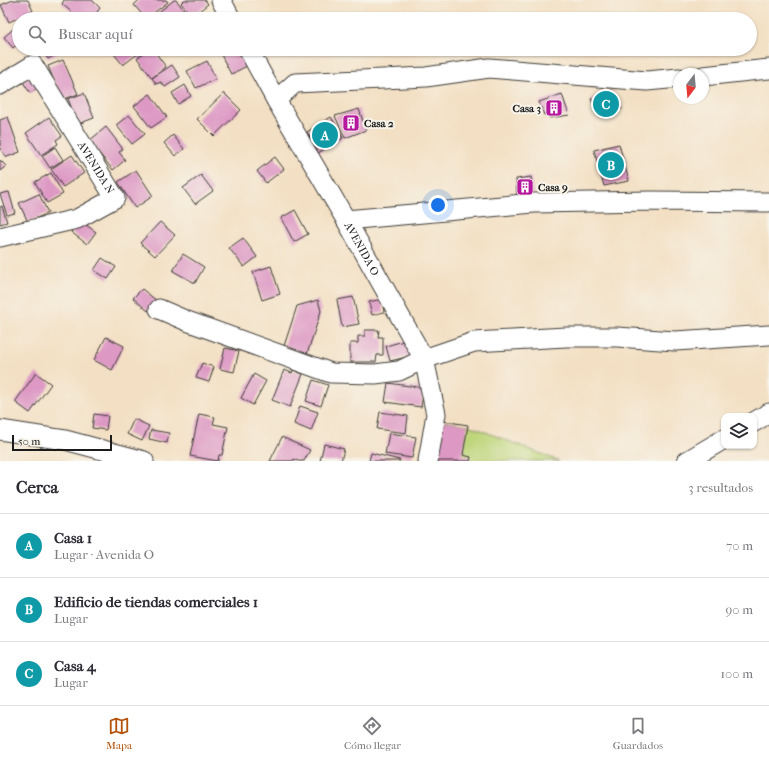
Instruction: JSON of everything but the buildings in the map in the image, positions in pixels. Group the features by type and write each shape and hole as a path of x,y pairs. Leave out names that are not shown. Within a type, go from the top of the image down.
{"street":[{"path":"221,0 228,12"},
{"name":"AVENIDA O","path":"252,56 424,359 436,414 428,461"},
{"name":"AVENIDA N","path":"0,85 33,65 115,198 78,219 0,238"},
{"path":"276,100 295,83 426,77 489,68 648,81 673,79"},
{"path":"709,75 769,69"},
{"path":"346,220 534,203 651,201 769,202"},
{"path":"159,309 187,321 331,373 375,374 399,371 424,359 474,342 566,337 675,341 769,335"},
{"path":"757,420 769,413"},
{"path":"0,430 65,440 144,461"},
{"path":"687,461 721,441"}],"green space":[{"path":"443,421 468,425 559,461 436,461"}],"place":[{"name":"Casa 4","path":"606,104"},
{"name":"Casa 3","path":"554,108"},
{"name":"Casa 2","path":"351,123"},
{"name":"Casa 1","path":"325,135"},
{"name":"Edificio de tiendas comerciales 1","path":"611,165"},
{"name":"Casa 9","path":"525,187"}]}
